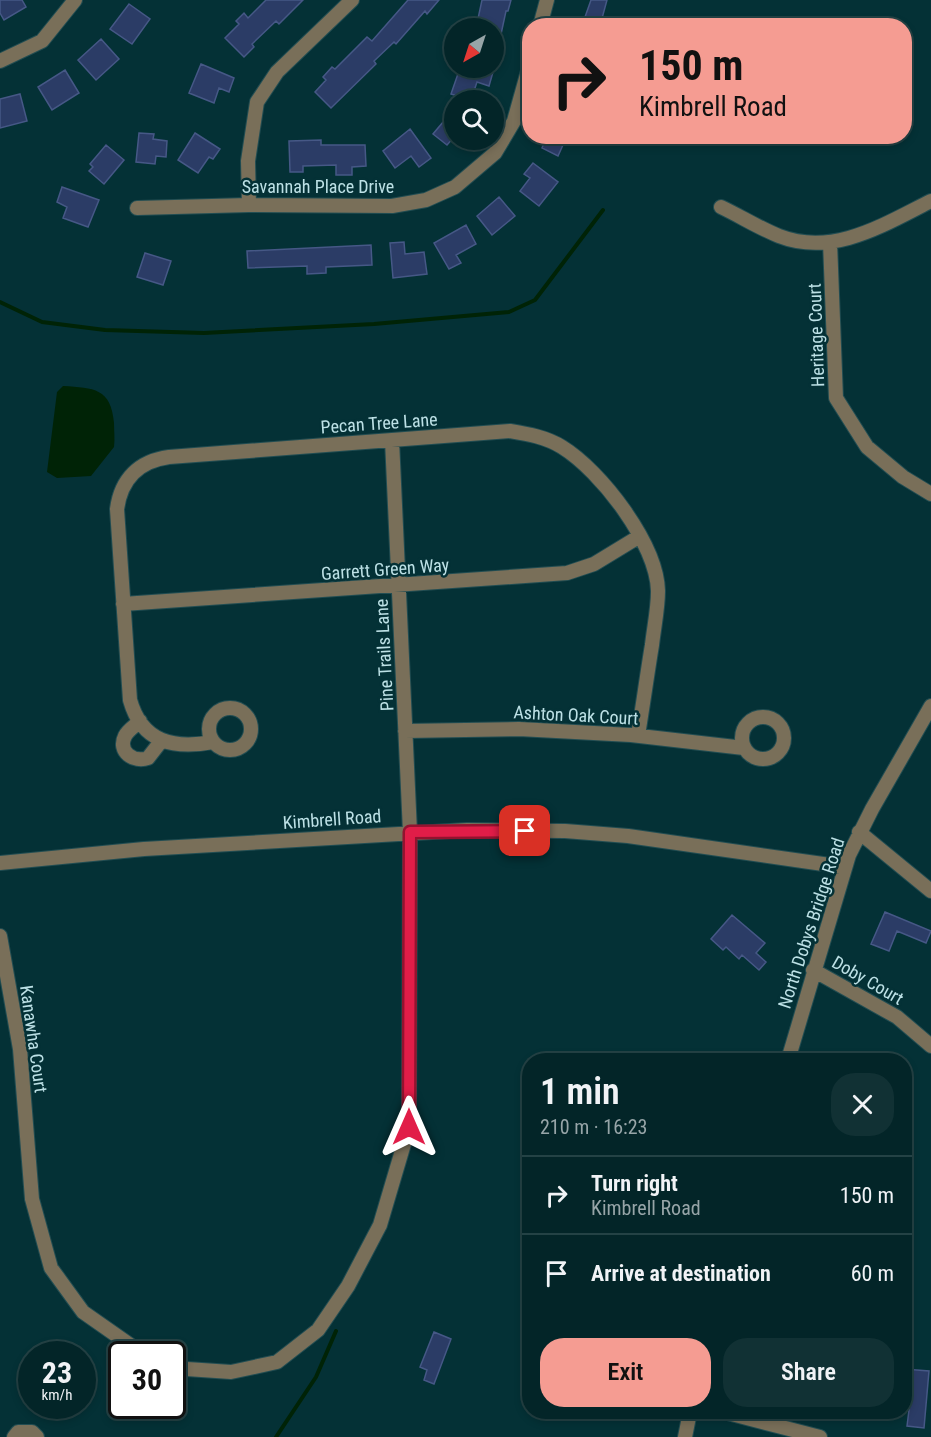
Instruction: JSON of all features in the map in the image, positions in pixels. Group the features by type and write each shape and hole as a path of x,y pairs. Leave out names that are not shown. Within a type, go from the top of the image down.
{"street":[{"path":"0,61 42,41 75,0"},
{"path":"249,205 248,161 257,102 277,72 352,0"},
{"path":"542,18 547,0"},
{"name":"Savannah Place Drive","path":"137,208 249,205 392,206 426,200 455,187 495,153 514,121 522,92"},
{"path":"721,207 780,237 818,244 860,236 931,201"},
{"name":"Heritage Court","path":"830,242 836,398 867,447 903,477 931,494"},
{"name":"Pecan Tree Lane","path":"140,722 130,700 117,508 123,486 141,466 169,457 510,431 547,439 576,457 593,473 621,508 650,555 658,590 638,735"},
{"name":"Pine Trails Lane","path":"392,440 410,832"},
{"name":"Garrett Green Way","path":"123,604 573,572 594,564 640,536"},
{"name":"North Dobys Bridge Road","path":"790,1053 844,867 859,832 931,706"},
{"path":"162,740 152,755 142,760 128,755 124,740 129,731 140,722 162,740 176,745 189,746 213,742"},
{"name":"Ashton Oak Court","path":"405,731 519,729 638,735 744,748"},
{"name":"Kimbrell Road","path":"0,863 144,849 410,832 565,831 628,836 844,867"},
{"path":"186,1369 231,1372 277,1362 318,1330 348,1286 380,1225 409,1127 410,832"},
{"path":"859,832 931,891"},
{"name":"Kanawha Court","path":"0,936 20,1049 32,1199 51,1268 83,1312 122,1341"},
{"name":"Doby Court","path":"813,970 897,1017 931,1046"},
{"path":"685,1437 689,1419"},
{"path":"751,1419 820,1437"},
{"path":"14,1437 18,1432 32,1432 38,1437"}],"shaded area":[{"path":"63,386 92,389 99,392 105,396 112,411 114,447 91,476 57,478 47,472 57,392"}],"building":[{"path":"0,0 22,0 26,7 4,20 0,13"},
{"path":"266,0 303,0 279,24 276,21 252,44 254,47 244,57 225,38 239,24 236,21 244,13 248,18"},
{"path":"408,0 439,0 427,14 425,11 396,44 394,42 374,61 376,64 331,108 315,92 326,80 323,77 332,67 335,69 367,37 372,41"},
{"path":"482,0 511,0 504,20 504,18 478,18"},
{"path":"591,0 607,0 602,18 585,17"},
{"path":"129,4 150,19 132,44 110,29"},
{"path":"101,39 119,59 96,80 78,60"},
{"path":"201,64 234,78 229,92 219,88 214,103 189,93"},
{"path":"65,70 79,93 52,110 38,87"},
{"path":"457,78 491,78 489,86 477,82 474,90 452,90"},
{"path":"20,94 27,121 0,128 0,99"},
{"path":"444,121 444,143 433,134"},
{"path":"410,129 431,158 419,167 411,156 395,168 383,151"},
{"path":"139,133 154,134 153,139 167,141 166,157 156,156 155,164 136,162"},
{"path":"195,133 220,149 213,159 209,157 198,173 178,160"},
{"path":"321,140 321,145 365,145 366,166 352,167 352,175 336,175 336,165 303,166 303,172 290,172 289,141"},
{"path":"544,144 563,144 558,156 542,148"},
{"path":"106,145 124,160 104,184 89,171 93,167 90,164"},
{"path":"533,163 558,182 539,206 520,191 530,178 524,174"},
{"path":"62,187 99,200 88,227 63,218 67,207 57,202"},
{"path":"499,197 515,216 492,235 477,216"},
{"path":"466,225 476,244 456,255 461,263 449,269 434,243"},
{"path":"404,242 405,254 424,252 427,274 393,278 390,243"},
{"path":"371,245 372,265 326,267 326,273 307,274 307,266 248,268 247,251"},
{"path":"145,253 171,261 163,285 137,277"},
{"path":"885,912 931,931 926,943 897,931 889,951 871,944"},
{"path":"732,915 765,943 756,953 766,962 759,970 742,955 739,959 726,947 723,950 711,939"},
{"path":"434,1332 451,1339 434,1384 424,1380 427,1370 420,1367"},
{"path":"912,1370 929,1371 924,1428 907,1426 908,1419 912,1419"}],"waterway":[{"path":"0,302 42,322 105,330 204,333 374,324 509,312 535,300 603,210"},
{"path":"276,1437 316,1377 336,1331"}],"route":[{"path":"409,1127 410,832 525,831"}]}
